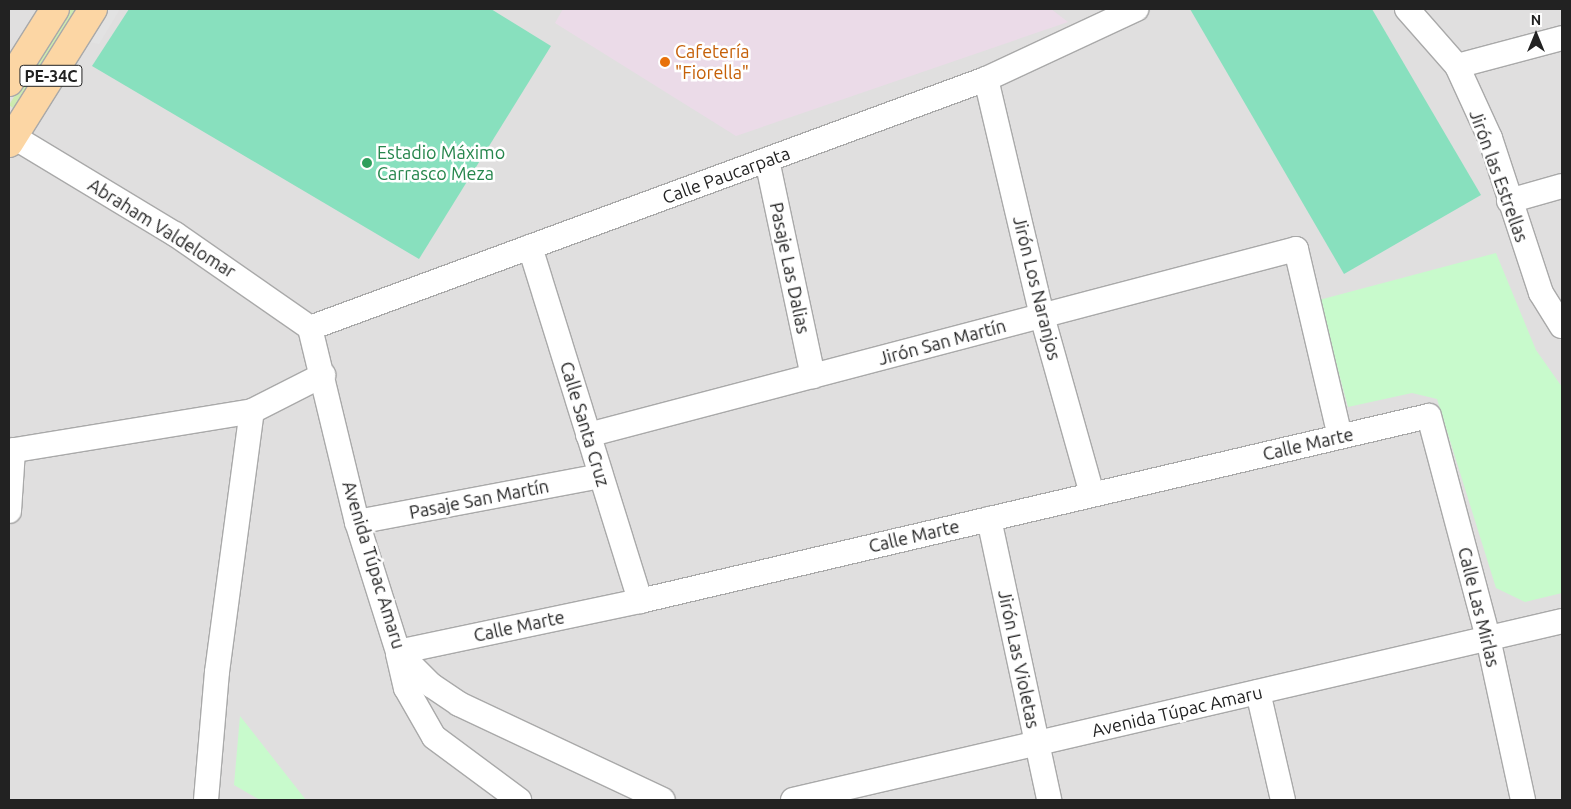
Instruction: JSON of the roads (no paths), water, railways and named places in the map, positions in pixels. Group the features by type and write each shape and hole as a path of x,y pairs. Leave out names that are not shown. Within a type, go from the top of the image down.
{"main road":[{"name":"PE-34C","path":"9,82 55,9"},
{"name":"PE-34C","path":"10,138 93,9"}],"street":[{"name":"Jirón las Estrellas","path":"1406,9 1457,66 1490,138 1509,201 1541,293 1562,326"},
{"name":"Calle Paucarpata","path":"310,328 986,79 1127,11"},
{"path":"1457,66 1562,38"},
{"name":"Jirón Los Naranjos","path":"986,79 1042,316 1092,494"},
{"name":"Abraham Valdelomar","path":"10,138 175,234 310,328"},
{"name":"Pasaje Las Dalias","path":"766,160 813,376"},
{"path":"1509,201 1562,186"},
{"name":"Calle Santa Cruz","path":"530,247 640,601"},
{"name":"Jirón San Martín","path":"588,435 1296,249 1340,436"},
{"name":"Avenida Túpac Amaru","path":"310,328 358,522 398,652 431,685 458,704 663,800"},
{"path":"9,511 11,450 252,411 323,375"},
{"path":"206,800 218,672 252,411"},
{"name":"Calle Marte","path":"398,652 640,601 1429,416"},
{"name":"Calle Las Mirlas","path":"1429,416 1488,638 1523,800"},
{"name":"Pasaje San Martín","path":"358,522 601,476"},
{"name":"Jirón Las Violetas","path":"989,519 1049,800"},
{"name":"Avenida Túpac Amaru","path":"793,800 1562,621"},
{"path":"398,652 406,688 434,737 456,757 518,800"},
{"path":"1258,692 1283,800"}],"place":[{"name":"Cafetería \"Fiorella\"","path":"665,62"},
{"name":"Estadio Máximo Carrasco Meza","path":"367,163"}]}
